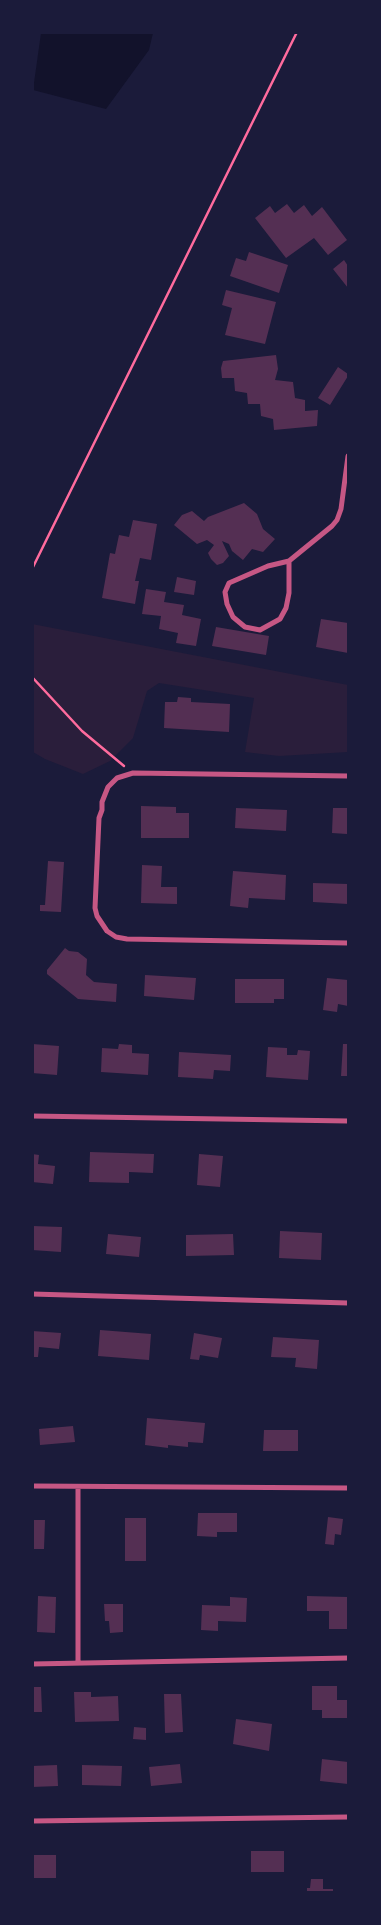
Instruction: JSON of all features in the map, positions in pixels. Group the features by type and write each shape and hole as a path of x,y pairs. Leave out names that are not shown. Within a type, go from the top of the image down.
{"street":[{"path":"289,561 289,593 286,608 280,619 260,630 245,627 233,617 227,604 225,592 229,583 268,566 289,561 332,526 337,520 348,456"},
{"path":"348,776 133,773 117,778 108,787 102,802 99,818 95,908 97,916 108,931 116,937 127,939 348,943"},
{"path":"32,1116 348,1121"},
{"path":"32,1294 348,1303"},
{"path":"32,1486 348,1488"},
{"path":"78,1487 78,1663"},
{"path":"32,1664 348,1658"},
{"path":"32,1821 348,1817"}],"path":[{"path":"32,569 297,32"},
{"path":"32,677 82,731 133,773"}],"shaded area":[{"path":"41,32 153,33 149,50 106,109 33,90"},
{"path":"32,624 348,685 348,752 279,756 245,752 254,698 159,683 147,691 133,738 110,761 83,774 45,759 33,752"}],"building":[{"path":"287,204 294,213 304,205 312,216 322,207 347,240 328,255 314,238 286,258 255,218 270,206 275,213"},
{"path":"249,252 288,265 279,293 230,276 236,258 246,261"},
{"path":"344,260 348,266 348,288 333,269"},
{"path":"226,290 276,302 265,344 225,335 232,308 222,305"},
{"path":"276,355 278,369 275,380 293,382 295,398 305,400 305,411 318,410 317,426 274,430 273,419 261,416 260,404 248,404 247,393 235,391 234,378 222,378 221,368 223,361"},
{"path":"338,367 348,376 330,405 318,398"},
{"path":"244,503 257,514 263,529 275,539 263,552 252,549 243,560 232,551 229,544 222,541 229,556 223,563 217,565 208,553 214,545 207,540 197,544 174,525 182,515 192,511 204,521 208,517"},
{"path":"133,520 157,524 151,560 140,558 135,581 139,581 135,604 102,598 110,553 115,554 119,535 129,537"},
{"path":"177,577 196,581 194,595 174,592"},
{"path":"146,589 166,592 164,602 184,605 182,615 201,619 196,646 176,643 178,633 159,629 161,616 142,614"},
{"path":"321,619 348,623 348,653 316,647"},
{"path":"216,627 269,636 266,655 212,646"},
{"path":"178,697 191,698 191,702 230,704 229,732 164,728 165,702 177,702"},
{"path":"141,806 176,807 176,813 189,813 189,838 141,838"},
{"path":"236,808 287,810 286,831 235,828"},
{"path":"333,808 348,808 347,834 332,833"},
{"path":"48,861 64,862 61,912 40,911 40,905 45,905"},
{"path":"142,865 162,866 161,887 177,887 177,904 141,903"},
{"path":"233,871 286,875 285,900 249,898 248,908 230,906"},
{"path":"313,883 348,884 348,904 313,902"},
{"path":"65,948 69,951 78,952 87,959 86,975 94,982 117,984 116,1002 78,999 47,974 47,970"},
{"path":"145,975 196,978 194,1000 144,996"},
{"path":"327,978 348,980 348,1006 338,1004 337,1012 323,1010"},
{"path":"235,979 284,979 284,999 274,999 274,1003 235,1003"},
{"path":"32,1044 59,1046 57,1075 32,1073"},
{"path":"119,1044 132,1045 132,1053 149,1054 148,1075 101,1072 102,1048 118,1049"},
{"path":"343,1044 348,1044 348,1076 341,1076"},
{"path":"268,1047 287,1048 287,1055 297,1055 298,1050 310,1051 308,1080 266,1077"},
{"path":"179,1052 231,1055 230,1071 214,1070 213,1079 178,1077"},
{"path":"90,1152 154,1154 153,1173 129,1172 129,1183 89,1182"},
{"path":"32,1154 39,1155 38,1164 55,1166 53,1184 32,1182"},
{"path":"199,1154 223,1156 220,1187 197,1185"},
{"path":"32,1226 62,1227 61,1252 32,1250"},
{"path":"280,1231 322,1233 321,1260 279,1258"},
{"path":"108,1234 141,1237 139,1257 106,1254"},
{"path":"233,1234 234,1255 186,1256 186,1235"},
{"path":"100,1330 151,1334 149,1360 98,1356"},
{"path":"32,1331 61,1333 59,1349 39,1347 38,1357 32,1357"},
{"path":"194,1333 222,1338 218,1358 200,1355 199,1360 190,1359"},
{"path":"273,1337 319,1340 317,1369 295,1367 296,1358 271,1357"},
{"path":"147,1418 205,1423 203,1443 188,1442 188,1447 168,1445 168,1448 145,1445"},
{"path":"73,1426 75,1442 40,1445 39,1429"},
{"path":"264,1430 298,1430 298,1451 263,1451"},
{"path":"198,1513 237,1513 237,1532 217,1532 217,1537 197,1536"},
{"path":"328,1517 343,1519 341,1535 335,1534 334,1545 325,1544"},
{"path":"125,1518 146,1518 146,1561 125,1561"},
{"path":"32,1520 45,1520 44,1549 32,1549"},
{"path":"38,1596 56,1597 55,1633 37,1632"},
{"path":"307,1596 348,1597 348,1629 329,1629 329,1611 307,1611"},
{"path":"230,1597 247,1598 246,1622 218,1621 218,1631 201,1630 202,1605 230,1606"},
{"path":"104,1604 123,1604 123,1632 110,1633 109,1621 105,1621"},
{"path":"312,1686 337,1686 337,1700 348,1700 348,1718 322,1718 322,1710 312,1710"},
{"path":"32,1687 41,1687 42,1712 32,1712"},
{"path":"74,1692 91,1692 91,1697 118,1696 119,1721 75,1722"},
{"path":"164,1694 181,1694 183,1732 165,1733"},
{"path":"236,1719 272,1724 269,1751 233,1744"},
{"path":"134,1727 146,1728 146,1740 133,1739"},
{"path":"322,1759 348,1762 348,1784 320,1781"},
{"path":"180,1764 182,1783 151,1786 149,1767"},
{"path":"57,1765 58,1786 32,1787 32,1766"},
{"path":"82,1765 122,1766 121,1786 82,1785"},
{"path":"251,1851 284,1851 284,1872 251,1872"},
{"path":"32,1855 56,1855 56,1878 32,1878"},
{"path":"311,1879 323,1879 323,1889 333,1889 333,1892 307,1892 307,1888 310,1888"}]}
